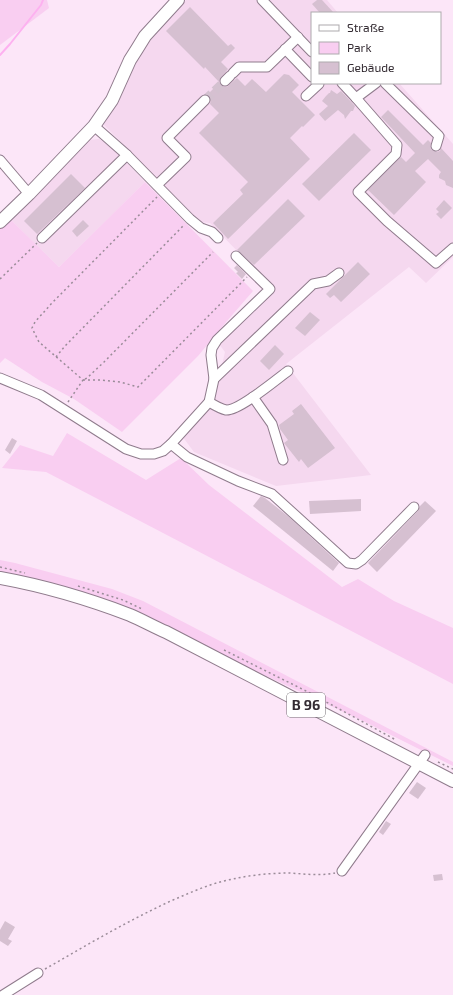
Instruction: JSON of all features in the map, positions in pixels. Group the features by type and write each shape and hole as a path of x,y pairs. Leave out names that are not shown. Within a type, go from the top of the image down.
{"main road":[{"path":"0,222 94,126 112,100 130,60 145,36 178,0"},
{"name":"B 96","path":"0,578 51,589 131,616 422,760 453,781"}],"street":[{"path":"262,0 311,51"},
{"path":"229,76 239,67 267,67 298,37"},
{"path":"285,49 311,76"},
{"path":"306,96 319,84"},
{"path":"343,84 397,145 396,154 358,192 387,221 436,263 453,248"},
{"path":"356,98 375,84"},
{"path":"386,84 439,136 436,146"},
{"path":"157,185 186,158 167,138 205,100"},
{"path":"94,126 127,155 190,219 201,228 212,232 218,238"},
{"path":"42,238 127,155"},
{"path":"0,160 29,194"},
{"path":"0,378 41,395 126,449 141,454 154,454 163,451 209,402 214,379 211,355 212,348 217,340 270,289 236,256"},
{"path":"214,379 313,284 328,281 339,273"},
{"path":"209,402 226,410 234,409 288,371"},
{"path":"253,397 272,424 283,460"},
{"path":"171,444 187,457 238,481 272,494 348,563 356,564 362,560 414,507"},
{"path":"342,871 422,760"},
{"path":"2,995 38,973"}],"path":[{"path":"159,195 51,304 35,322 32,328 39,342 83,380 120,382 138,387 252,272"},
{"path":"56,357 186,223"},
{"path":"0,279 42,238"},
{"path":"63,408 83,380 104,362 213,252"},
{"path":"38,973 153,909 215,883 264,874 334,874 342,871"}],"shaded area":[{"path":"186,0 327,0 337,12 311,12 311,84 400,84 453,144 453,257 426,283 409,267 286,364 371,475 276,486 194,452 182,436 215,395 225,352 219,344 274,289 210,223 200,222 103,124 119,101 135,62 146,45"},
{"path":"99,139 109,145 145,182 59,267 10,219 89,140"}],"green space":[{"path":"0,0 47,0 49,8 0,45"},
{"path":"145,182 253,291 198,356 122,432 74,399 42,382 5,358 0,363 0,229 10,219 59,267"},
{"path":"67,433 146,480 181,458 209,485 342,587 358,579 394,601 453,628 453,684 46,472 2,468 20,445 53,456"},
{"path":"0,560 112,589 143,601 453,762 453,766 363,721 189,640 0,574"}],"building":[{"path":"317,0 322,0 333,12 319,12 312,4"},
{"path":"190,7 228,46 231,44 235,48 221,62 228,69 221,77 219,82 166,31"},
{"path":"284,74 289,75 299,85 292,92 315,115 290,138 310,159 228,239 213,223 243,194 240,190 248,182 199,133 219,113 210,104 211,99 207,95 219,83 223,87 227,87 237,78 245,86 252,79 266,92"},
{"path":"331,90 337,94 341,91 355,106 353,111 351,111 345,119 344,115 338,110 325,121 319,114 328,106 322,101"},
{"path":"388,110 423,145 428,140 431,143 430,147 432,150 437,152 440,151 441,148 453,161 453,188 446,185 445,181 439,178 441,172 428,159 415,171 426,182 394,215 368,190 401,157 406,162 415,153 381,117"},
{"path":"354,133 371,150 319,201 302,184"},
{"path":"71,174 85,188 37,234 24,221"},
{"path":"288,199 305,216 254,265 237,250"},
{"path":"444,200 452,208 441,219 436,214 439,212 436,209"},
{"path":"83,220 89,226 77,237 72,231"},
{"path":"358,262 370,274 341,302 334,295 330,298 326,294"},
{"path":"237,265 246,274 242,279 236,273 238,272 234,268"},
{"path":"310,312 320,320 305,336 295,328"},
{"path":"275,345 284,354 269,370 260,361"},
{"path":"301,404 335,448 308,468 301,459 299,462 284,443 288,440 280,429 279,425 294,414 292,411"},
{"path":"12,438 17,441 10,454 5,450"},
{"path":"261,496 289,517 339,563 333,571 253,506"},
{"path":"361,499 361,511 310,514 309,501"},
{"path":"425,501 436,511 377,572 368,563 418,511 420,506"},
{"path":"417,782 426,788 418,799 409,793"},
{"path":"386,821 391,824 383,835 379,832"},
{"path":"442,874 443,880 434,881 433,875"},
{"path":"5,921 15,927 8,939 12,941 8,946 0,941 0,930"}],"waterway":[{"path":"0,55 41,5 43,0"}],"tunnel":[{"path":"205,100 225,81"}]}
